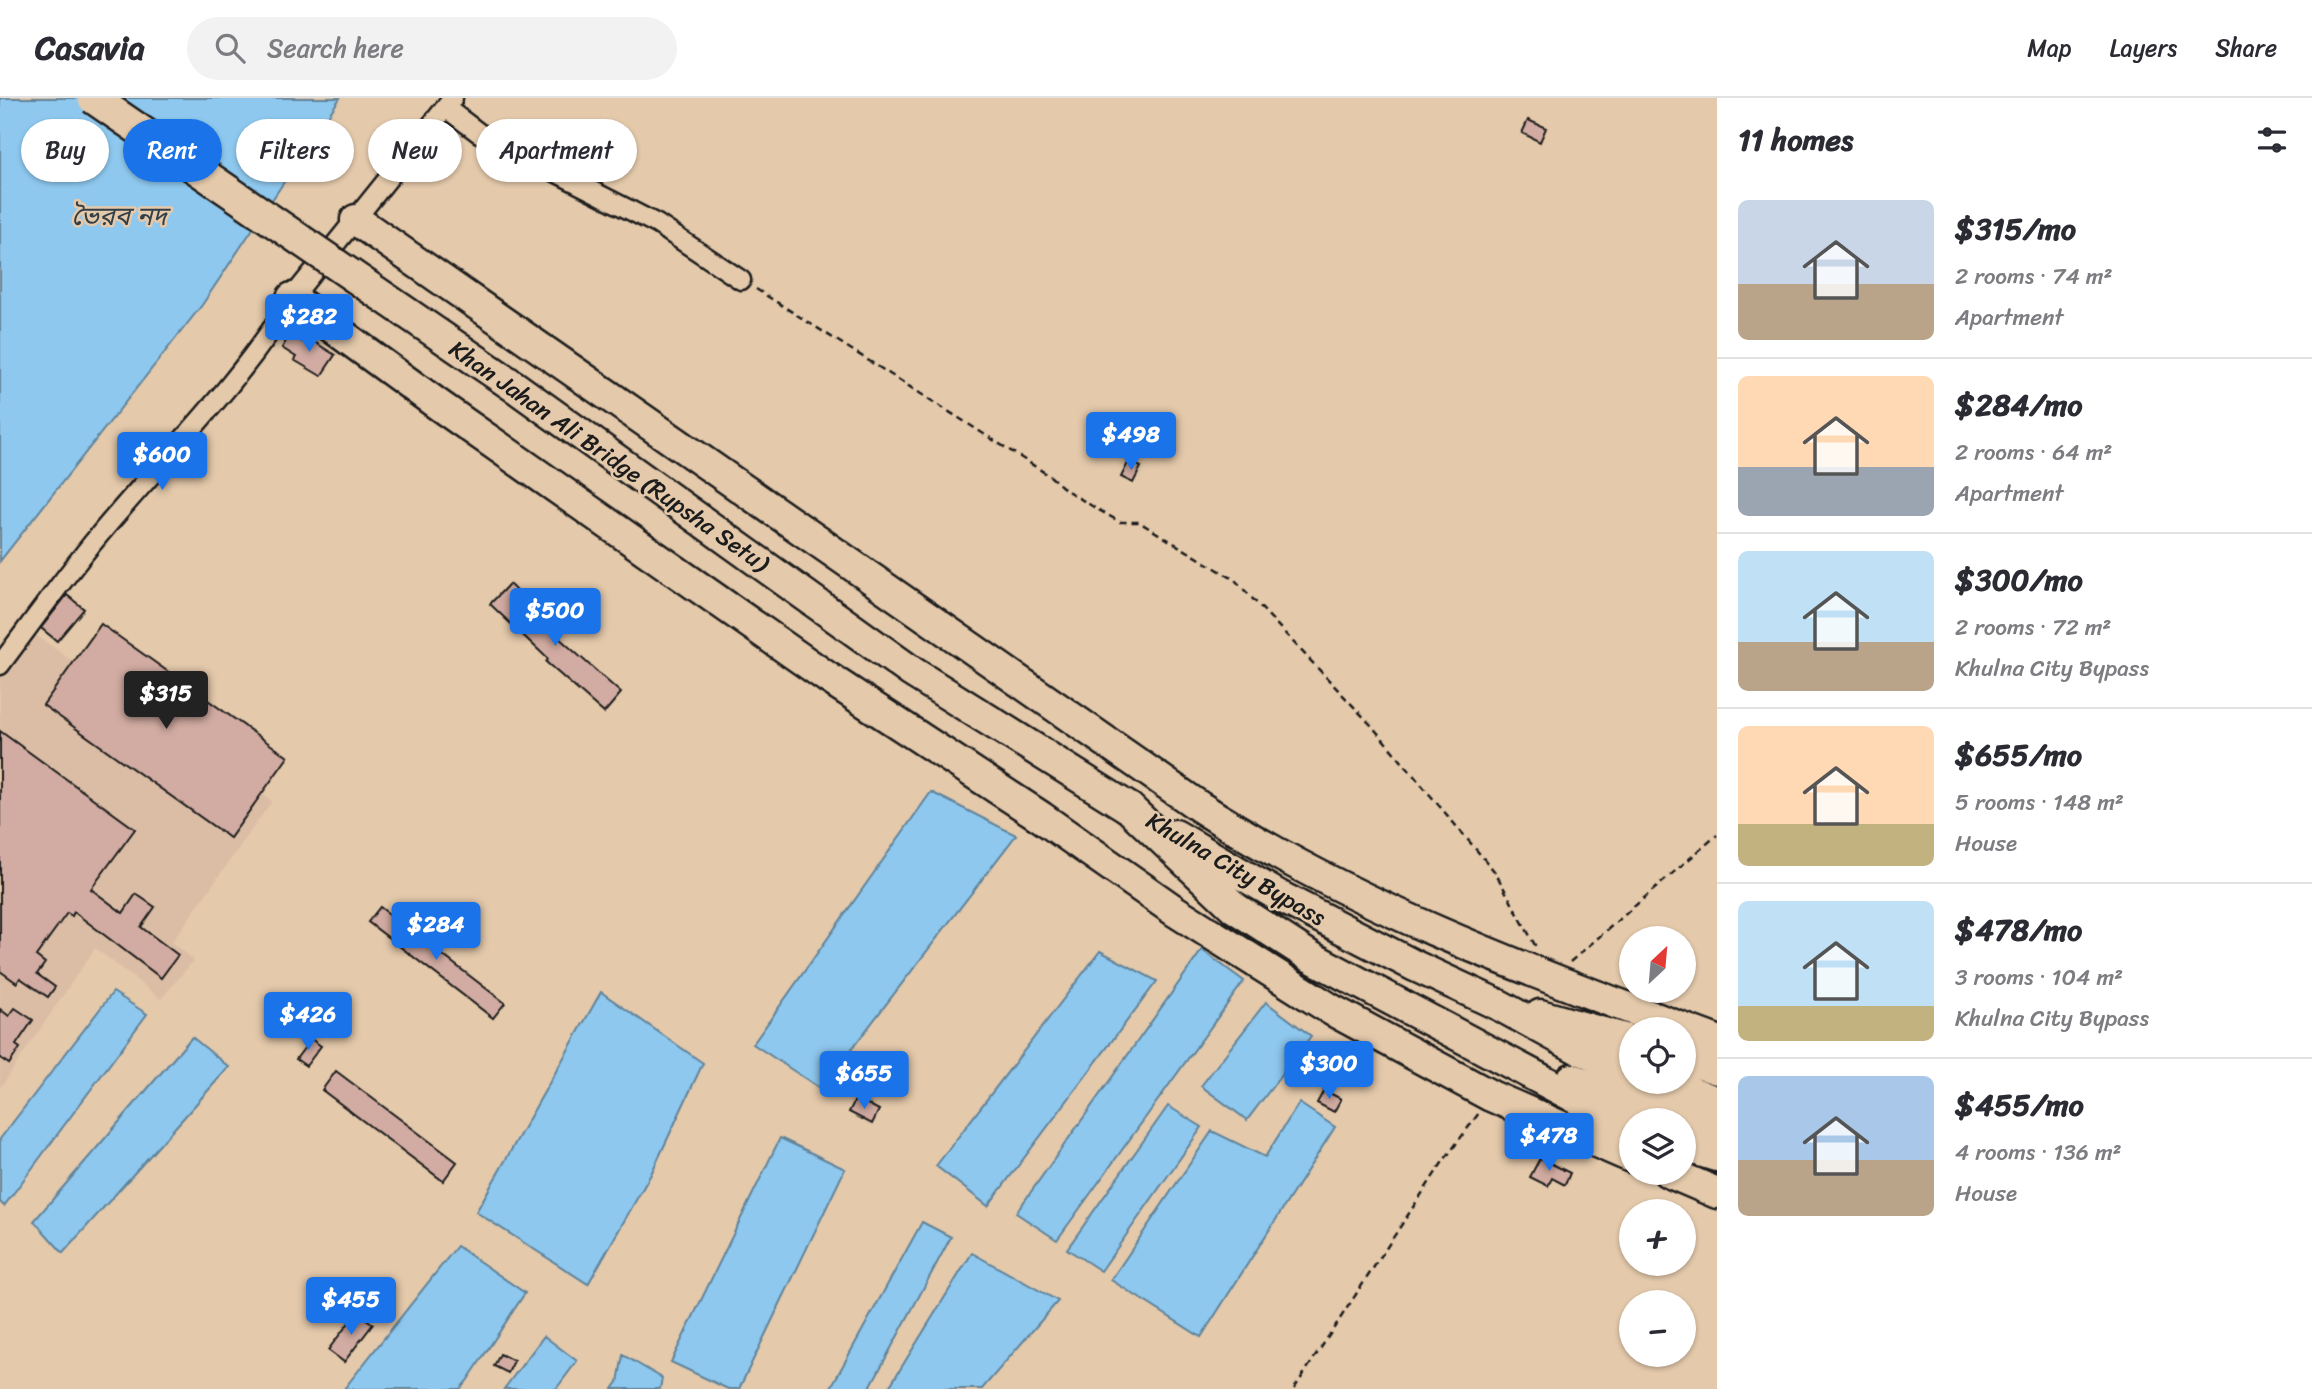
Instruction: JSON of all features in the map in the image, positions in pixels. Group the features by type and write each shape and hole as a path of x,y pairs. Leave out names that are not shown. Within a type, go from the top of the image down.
{"highway":[{"name":"Khan Jahan Ali Bridge (Rupsha Setu)","path":"93,98 515,387 912,672 1129,808"},
{"path":"356,220 1254,842 1333,885 1559,974 1717,1041"},
{"path":"292,298 440,407 817,670 1041,817 1175,911 1332,1010 1491,1096 1619,1152"},
{"name":"Khulna City Bypass","path":"1129,808 1279,896 1415,966 1499,1005 1579,1049 1619,1064"},
{"name":"Khulna City Bypass","path":"1129,808 1235,908 1311,957 1619,1121"},
{"name":"Khulna City Bypass","path":"1499,1005 1587,1026 1619,1037"},
{"name":"Khulna City Bypass","path":"1499,1005 1619,1050"},
{"name":"Khulna City Bypass","path":"1499,1005 1576,1058 1619,1075"},
{"name":"Khulna City Bypass","path":"1479,1047 1619,1109"},
{"name":"Khulna City Bypass","path":"1479,1047 1717,1129"},
{"name":"Khulna City Bypass","path":"1479,1047 1561,1100 1619,1132"},
{"path":"1696,1062 1717,1069"},
{"path":"1696,1079 1717,1087"},
{"path":"1666,1094 1717,1114"},
{"path":"1696,1094 1717,1102"},
{"path":"1696,1137 1717,1143"},
{"path":"1696,1150 1716,1156"},
{"path":"1696,1165 1717,1173"},
{"path":"1696,1184 1717,1193"}],"street":[{"path":"0,665 99,535 250,358 292,298 449,103 480,133 657,224 741,280"}],"path":[{"path":"741,280 1050,476 1066,491 1120,522 1139,522 1235,580 1371,725 1495,872 1559,974 1717,835"},
{"path":"1294,1389 1443,1163 1491,1096"}],"shaded area":[{"path":"34,634 272,801 172,942 194,960 161,999 95,948 0,1088 0,677"}],"water":[{"name":"ভৈরব নদ","path":"0,98 340,98 326,119 236,119 236,182 284,182 202,305 0,561"},
{"path":"931,792 1016,835 821,1089 753,1044"},
{"path":"1202,950 1244,981 1057,1240 1016,1213"},
{"path":"1100,951 1157,981 988,1206 936,1166"},
{"path":"113,992 147,1014 4,1206 0,1202 0,1139"},
{"path":"601,992 703,1063 651,1174 588,1284 476,1212"},
{"path":"1266,1002 1311,1036 1247,1120 1201,1086"},
{"path":"192,1037 229,1067 63,1253 34,1221"},
{"path":"1299,1103 1335,1127 1201,1337 1111,1280 1212,1131 1265,1157"},
{"path":"1168,1106 1202,1127 1101,1271 1067,1249"},
{"path":"780,1138 845,1169 739,1389 728,1389 671,1362"},
{"path":"922,1222 951,1237 869,1389 830,1389"},
{"path":"457,1246 525,1293 467,1381 460,1389 344,1389"},
{"path":"972,1253 1058,1301 982,1389 888,1389"},
{"path":"544,1336 577,1361 556,1389 504,1389"},
{"path":"623,1355 662,1378 660,1389 613,1389 618,1382"}],"building":[{"path":"1528,120 1546,128 1540,142 1522,133"},
{"path":"290,334 305,343 308,338 335,355 321,376 294,360 296,357 282,348"},
{"path":"1129,461 1141,467 1133,483 1121,477"},
{"path":"509,584 562,633 558,637 621,693 604,713 546,662 548,659 490,604"},
{"path":"67,595 84,609 57,641 41,628"},
{"path":"101,624 288,757 230,838 43,705"},
{"path":"0,731 135,829 91,889 123,913 136,894 155,907 141,927 178,955 161,978 74,912 72,916 67,913 36,956 45,963 37,974 55,987 48,997 20,978 17,983 0,971"},
{"path":"380,907 505,1003 493,1018 368,922"},
{"path":"15,1008 33,1020 16,1045 20,1048 9,1064 0,1058 0,1009 9,1016"},
{"path":"311,1039 321,1046 306,1066 296,1059"},
{"path":"336,1071 457,1162 443,1181 322,1090"},
{"path":"1324,1090 1341,1099 1334,1112 1317,1103"},
{"path":"856,1098 879,1110 872,1124 849,1112"},
{"path":"1540,1158 1570,1173 1565,1185 1552,1178 1548,1186 1530,1177"},
{"path":"357,1312 373,1324 344,1362 328,1350"},
{"path":"500,1354 514,1361 508,1373 494,1366"}]}
